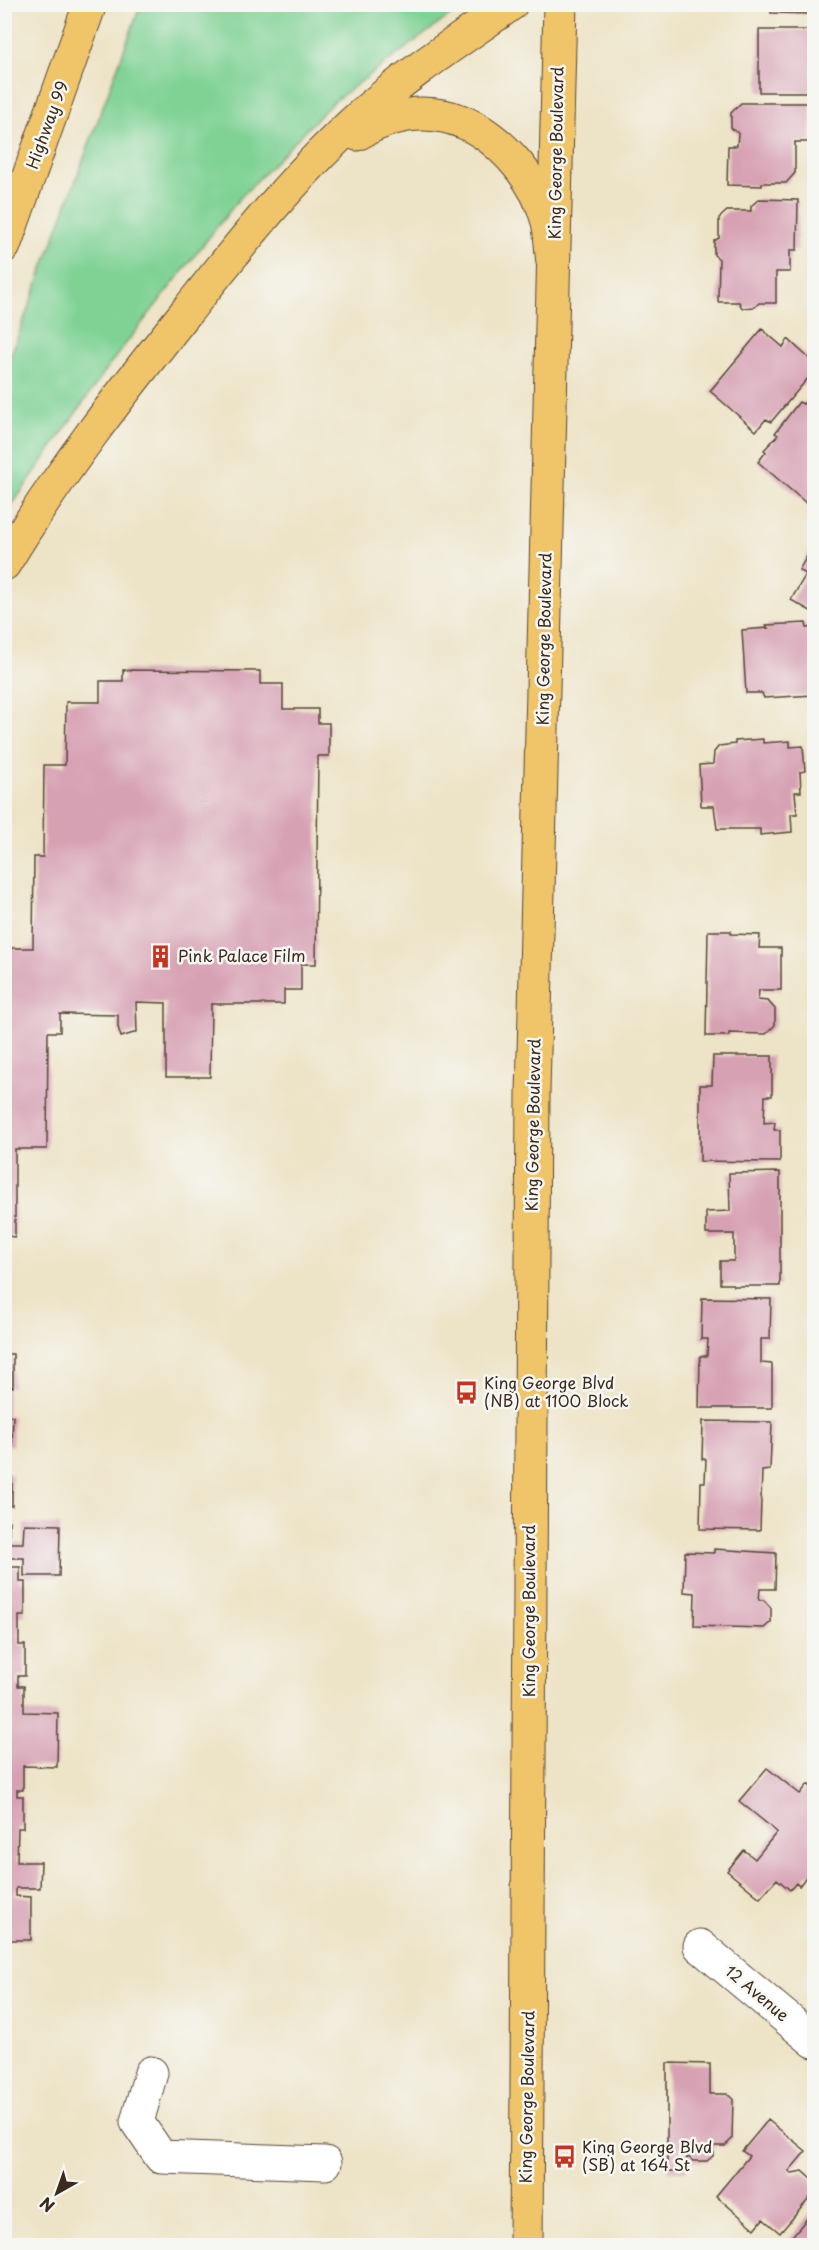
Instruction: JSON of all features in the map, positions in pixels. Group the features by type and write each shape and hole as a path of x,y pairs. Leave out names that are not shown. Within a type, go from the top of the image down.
{"main road":[{"name":"Highway 99","path":"4,246 90,4"},
{"path":"4,564 101,420 283,193 367,110 417,70 512,4"},
{"name":"King George Boulevard","path":"526,2246 533,1093 560,4"},
{"path":"283,193 331,151 370,126 393,117 423,113 456,118 482,131 506,150 524,173 539,198 548,221 553,262"}],"street":[{"name":"12 Avenue","path":"700,1946 814,2041"},
{"path":"151,2073 137,2122 161,2157 325,2163"}],"green space":[{"path":"141,4 464,5 332,103 239,199 110,364 5,515 5,371"}],"building":[{"path":"771,4 814,4 814,14 771,13"},
{"path":"759,30 814,30 814,92 759,92"},
{"path":"741,103 811,103 811,142 795,142 795,173 786,183 762,183 762,186 727,185 728,146 737,146 738,133 731,128 731,113"},
{"path":"759,199 798,200 797,250 790,250 790,272 776,272 776,303 759,303 755,307 742,308 739,302 718,302 719,259 714,255 714,241 719,238 719,218 727,211 751,211 751,206"},
{"path":"762,329 783,347 788,339 814,363 814,371 771,422 766,419 756,431 710,391"},
{"path":"808,399 814,400 814,494 806,503 758,462 766,452 764,450 778,435 775,433 799,402 803,404"},
{"path":"814,544 814,613 791,600 806,574 799,570"},
{"path":"806,623 807,628 814,627 814,695 764,698 762,693 746,693 742,630 768,628 766,625"},
{"name":"Pink Palace Film","path":"123,670 260,671 260,684 283,684 283,709 318,709 318,723 329,723 329,756 318,756 316,964 301,964 301,990 284,990 284,1004 211,1004 210,1077 166,1077 166,1003 136,1002 137,1032 121,1037 118,1015 60,1014 60,1032 48,1032 47,1149 15,1149 15,1237 7,1236 7,1254 5,1254 5,948 33,948 34,857 43,857 44,765 65,765 66,702 100,702 100,681 123,681"},
{"path":"763,739 763,743 790,741 790,747 803,746 805,771 800,772 801,792 795,792 797,814 791,814 792,832 760,835 760,829 717,829 714,806 701,806 699,765 713,764 714,752 719,746 735,744 735,741"},
{"path":"708,931 760,935 759,948 781,948 781,990 759,990 758,1000 768,1001 775,1009 775,1025 766,1034 729,1033 729,1036 706,1036"},
{"path":"713,1056 772,1056 772,1096 765,1096 764,1123 775,1122 774,1130 780,1130 780,1162 700,1161 700,1085 712,1085"},
{"path":"780,1172 780,1286 720,1284 720,1261 734,1261 734,1234 706,1234 706,1212 730,1211 729,1173"},
{"path":"702,1298 771,1299 770,1339 761,1339 761,1363 772,1364 772,1408 699,1408 700,1356 707,1356 708,1339 701,1339"},
{"path":"4,1354 13,1354 13,1387 8,1386 7,1416 13,1416 12,1446 7,1445 7,1474 12,1474 12,1506 4,1506"},
{"path":"703,1421 772,1422 770,1470 762,1471 760,1530 700,1529 701,1482 705,1482 706,1459 702,1459"},
{"path":"4,1520 9,1521 9,1543 23,1543 24,1524 60,1525 59,1576 24,1576 24,1558 10,1558 10,1567 20,1567 20,1582 25,1582 25,1616 19,1616 19,1645 25,1645 25,1676 18,1676 18,1686 24,1686 24,1712 58,1713 57,1767 23,1766 23,1790 17,1790 17,1796 23,1796 23,1828 18,1828 17,1862 41,1862 40,1888 16,1888 16,1896 31,1897 31,1940 4,1940"},
{"path":"714,1549 776,1553 775,1589 760,1589 759,1600 764,1600 771,1608 771,1622 764,1628 694,1626 695,1593 684,1592 685,1552 714,1553"},
{"path":"767,1768 800,1794 808,1784 814,1790 814,1877 809,1873 799,1886 796,1883 790,1890 777,1879 760,1898 727,1871 744,1850 755,1859 777,1832 739,1801"},
{"path":"667,2063 710,2064 710,2094 727,2094 733,2099 732,2139 725,2146 713,2146 713,2156 707,2161 693,2161 687,2156 687,2171 667,2171"},
{"path":"768,2120 806,2151 789,2171 792,2173 803,2171 812,2179 814,2193 780,2233 763,2219 755,2229 716,2196 749,2156 742,2151"},
{"path":"814,2210 814,2246 784,2246"}],"place":[{"name":"Pink Palace Film","path":"160,956"},
{"name":"King George Blvd (NB) at 1100 Block","path":"466,1392"},
{"name":"King George Blvd (SB) at 164 St","path":"564,2156"}]}
